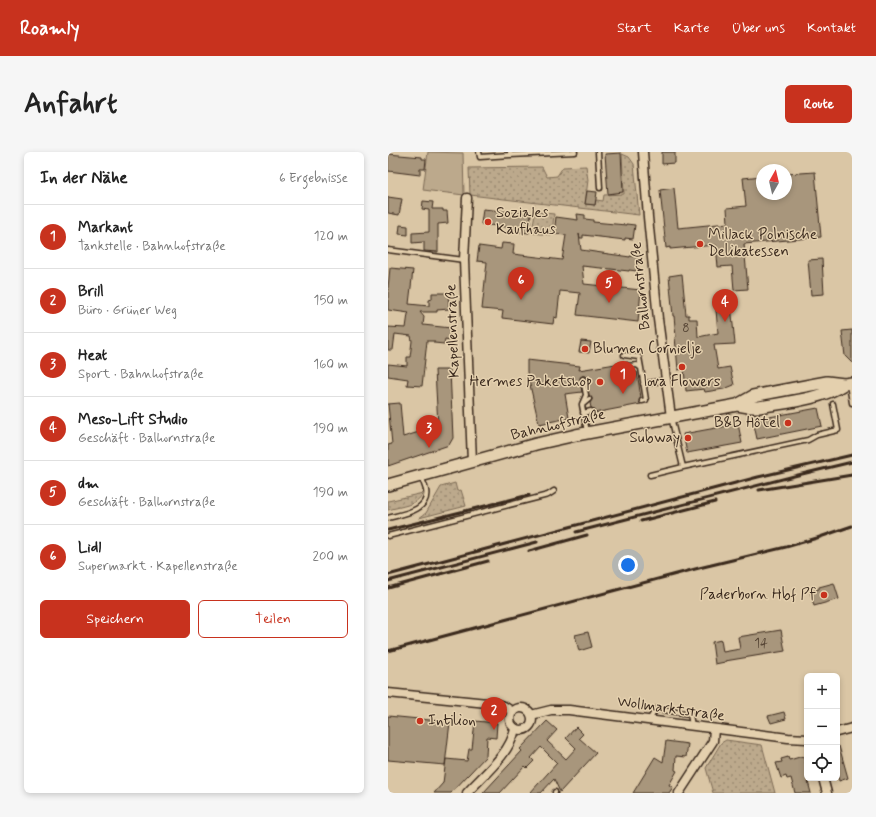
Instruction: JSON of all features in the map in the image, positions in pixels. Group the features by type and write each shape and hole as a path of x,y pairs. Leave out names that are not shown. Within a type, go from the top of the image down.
{"main road":[{"name":"Bahnhofstraße","path":"388,485 536,444 587,432 737,405 753,396 816,384 827,382 848,384"}],"street":[{"name":"Balhornstraße","path":"644,152 648,217 671,417"},
{"name":"Kapellenstraße","path":"467,198 464,260 472,462"},
{"path":"388,693 497,704 504,706 513,712"},
{"path":"523,708 531,715 532,720 530,726 526,729 515,729 510,721 513,712 517,709 523,708"},
{"name":"Wollmarktstraße","path":"531,715 561,709 794,739 804,739"},
{"path":"840,731 852,728"},
{"path":"467,793 507,750 513,738 515,729"},
{"path":"679,793 713,741 714,729"},
{"path":"824,781 827,793"}],"lane":[{"path":"479,152 480,157 510,154 575,152"},
{"path":"598,152 600,188"},
{"path":"388,250 464,260"},
{"path":"624,355 639,357 640,377 643,384 642,390 646,400 642,401"},
{"path":"629,366 639,366"},
{"path":"583,379 586,395 582,405 587,432"},
{"path":"643,384 666,380"},
{"path":"848,384 852,403"},
{"path":"582,405 589,399"},
{"path":"650,475 808,440 817,435 838,430 833,404"},
{"path":"583,413 591,411"},
{"path":"671,417 684,467"},
{"path":"388,518 413,512 421,505 426,496 426,491 421,476"},
{"path":"388,536 548,495 554,491"},
{"path":"649,720 656,709 690,714 692,726"}],"shaded area":[{"path":"428,152 463,153 464,195 423,190"},
{"path":"622,154 629,157 634,164 639,215 470,195 469,168 542,167 547,177 557,176 563,167 586,166 588,180 585,204 595,205 596,200 603,201 604,195 624,194"},
{"path":"535,212 554,214 552,235 532,233"},
{"path":"455,483 457,491 461,490 466,506 419,518 426,513 441,487"},
{"path":"423,493 417,501 413,503 388,510 388,501"},
{"path":"726,740 762,745 775,793 713,793 706,768 721,743"}],"building":[{"path":"662,152 675,152 675,163 662,164"},
{"path":"621,153 623,192 608,194 605,154"},
{"path":"388,154 422,157 422,159 426,159 425,169 420,169 420,175 388,171"},
{"path":"815,172 821,237 744,244 748,289 734,290 732,266 718,267 716,245 670,249 670,247 666,248 660,190 674,188 678,228 728,223 727,208 746,206 743,178 756,177 756,200 792,200 792,174"},
{"path":"587,191 597,192 595,205 585,204"},
{"path":"388,197 402,199 399,215 388,213"},
{"path":"423,201 433,202 432,209 443,209 443,211 447,211 448,223 438,224 438,252 424,251 424,242 412,243 412,233 429,232 429,210 422,209"},
{"path":"483,209 531,214 529,233 520,232 521,229 481,224"},
{"path":"577,214 585,215 585,219 593,220 593,222 635,225 633,239 625,238 625,240 583,235 583,238 580,238 579,234 581,250 638,257 637,271 582,266 584,284 641,290 638,322 577,315 580,293 560,291 557,318 554,317 553,324 502,318 503,311 482,309 487,262 477,261 479,246 501,249 502,243 514,244 513,254 562,260 566,235 554,234 556,217 578,220"},
{"path":"400,225 408,226 408,235 399,234"},
{"path":"822,259 824,294 811,295 808,260"},
{"path":"390,268 413,270 409,304 429,306 429,300 432,299 432,293 448,293 449,309 437,310 437,312 420,312 424,317 423,325 451,328 450,340 445,339 444,344 434,343 434,341 427,341 422,386 407,385 408,379 388,376 388,364 407,366 407,357 410,357 412,341 411,336 395,334 393,350 388,350 388,327 406,328 409,313 388,310"},
{"path":"682,274 686,315 689,315 689,319 697,319 698,337 718,333 716,310 721,309 720,297 730,296 735,344 714,345 718,369 730,367 734,385 724,389 705,392 704,389 686,391 684,369 678,370 669,276"},
{"path":"852,330 852,363 845,356 842,331"},
{"name":"Blumen Cornielje","path":"581,341 591,342 589,353 579,352"},
{"path":"527,360 580,366 579,370 628,362 626,367 630,369 630,373 637,372 641,398 639,401 641,404 594,413 594,409 591,408 590,403 592,399 589,396 586,378 585,376 582,376 580,379 582,392 565,394 569,418 539,424 527,372"},
{"path":"435,370 450,370 453,438 449,445 388,466 388,445 392,444 388,404 400,403 403,437 438,426"},
{"name":"B&B Hôtel","path":"818,408 822,426 757,439 753,420"},
{"path":"738,424 742,443 687,453 683,434"},
{"name":"Paderborn Hbf Pf","path":"834,583 839,599 814,606 810,591"},
{"path":"781,630 785,651 715,664 712,642 721,640 723,652 740,649 738,637"},
{"path":"588,632 592,647 579,651 575,635"},
{"path":"784,712 786,719 771,723 768,716"},
{"path":"388,716 450,722 445,765 388,760"},
{"path":"475,721 497,723 496,738 487,737 486,756 451,793 434,793 443,783 446,759 467,761 469,749 472,749"},
{"path":"547,721 557,730 547,741 566,759 576,748 566,738 576,727 583,734 579,738 596,753 560,792 554,779 541,793 530,793 557,763 541,747 531,758 534,761 527,768 525,766 500,793 483,793 522,751 520,749"},
{"path":"666,741 688,744 686,757 676,756 675,770 677,771 669,785 673,787 669,793 633,793 655,757 663,762"},
{"path":"840,750 848,778 840,781"},
{"path":"803,756 804,781 808,781 811,793 795,793 791,778 787,779 786,776 781,778 776,763 782,762 781,759 788,757 789,760"}],"railway":[{"path":"388,575 758,477 852,455"},
{"path":"576,532 852,462"},
{"path":"759,490 852,475"},
{"path":"388,530 529,495"},
{"path":"641,521 715,502"},
{"path":"388,651 699,568 786,547 852,526"},
{"path":"529,551 587,535"},
{"path":"388,581 537,542"},
{"path":"388,588 488,561"}],"place":[{"name":"Soziales Kaufhaus","path":"488,222"},
{"name":"Millack Polnische Delikatessen","path":"700,244"},
{"name":"Lidl","path":"521,300"},
{"name":"dm","path":"609,303"},
{"name":"Meso-Lift Studio","path":"725,322"},
{"name":"Blumen Cornielje","path":"585,349"},
{"name":"lova Flowers","path":"682,367"},
{"name":"Hermes Paketshop","path":"600,382"},
{"name":"Markant","path":"623,394"},
{"name":"B&B Hôtel","path":"788,423"},
{"name":"Subway","path":"688,438"},
{"name":"Heat","path":"429,448"},
{"name":"Paderborn Hbf Pf","path":"824,595"},
{"name":"Intilion","path":"420,721"},
{"name":"Brill","path":"494,730"}]}
